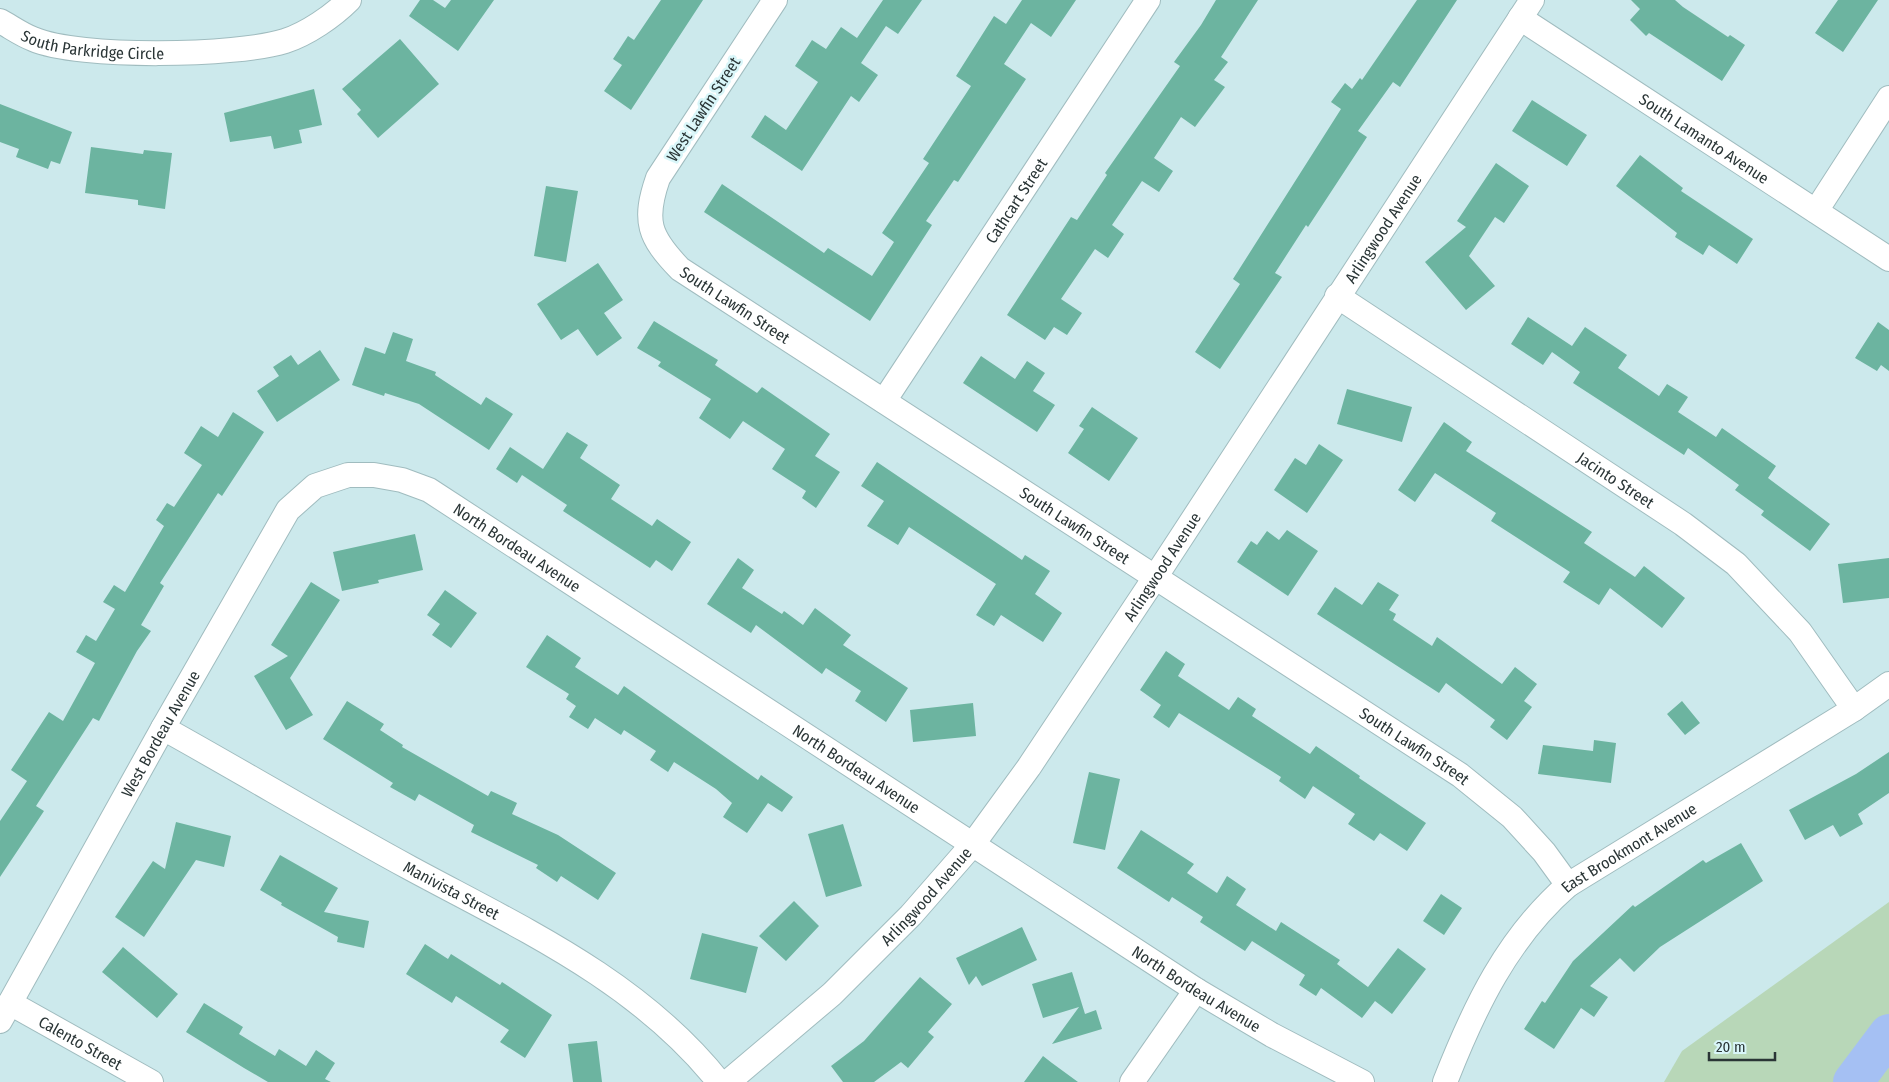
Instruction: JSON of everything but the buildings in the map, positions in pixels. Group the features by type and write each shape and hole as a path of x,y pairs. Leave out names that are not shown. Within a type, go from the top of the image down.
{"street":[{"name":"South Parkridge Circle","path":"0,21 34,40 81,51 189,52 249,48 286,40 318,24 349,0"},
{"name":"West Lawfin Street","path":"650,225 649,203 658,178 775,0"},
{"name":"Cathcart Street","path":"884,401 1148,0"},
{"name":"South Lamanto Avenue","path":"1526,9 1816,211 1889,259"},
{"name":"Arlingwood Avenue","path":"728,1082 832,994 911,915 973,844 1029,767 1156,576 1526,9"},
{"path":"1816,211 1889,98"},
{"name":"South Lawfin Street","path":"650,225 660,248 680,269 1156,576 1460,775 1512,818 1544,852 1568,885"},
{"name":"Jacinto Street","path":"1337,296 1683,524 1736,564 1800,632 1854,708"},
{"name":"North Bordeau Avenue","path":"348,475 374,474 402,480 429,490 1196,990 1272,1035 1362,1082"},
{"name":"West Bordeau Avenue","path":"5,1012 163,728 288,510 315,486 348,475"},
{"name":"East Brookmont Avenue","path":"1445,1082 1485,992 1518,937 1543,907 1568,885 1854,708 1889,684"},
{"name":"Manivista Street","path":"163,728 408,867 553,943 626,992 679,1039 719,1082"},
{"path":"1132,1082 1196,990"},
{"name":"Calento Street","path":"5,1012 152,1082"}],"green space":[{"path":"1889,902 1889,1082 1664,1082 1682,1051"}],"waterway":[{"path":"1853,1082 1889,1034"}]}
